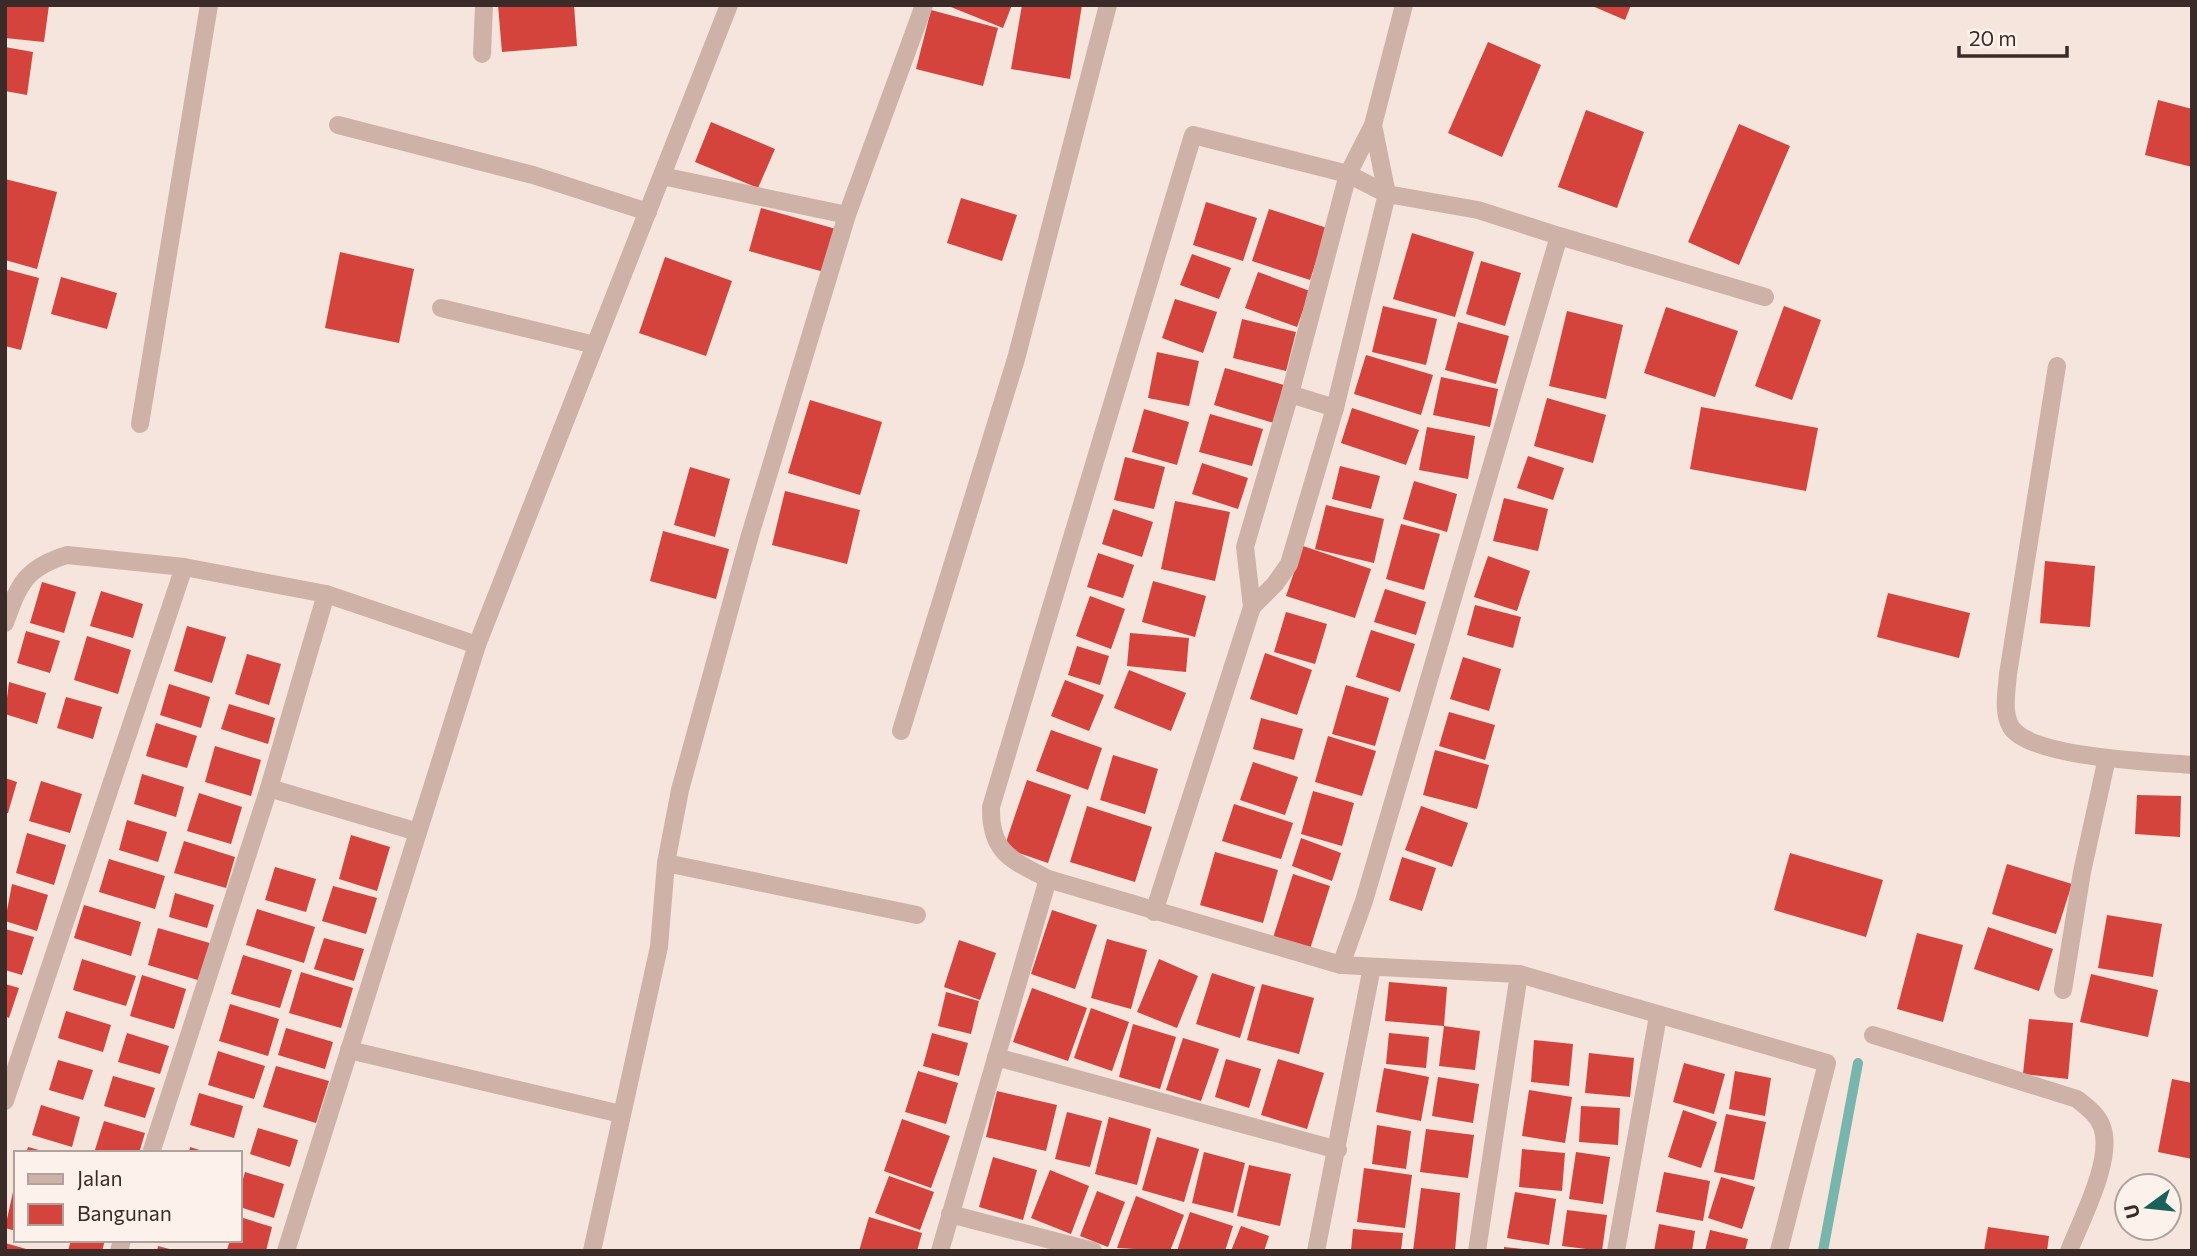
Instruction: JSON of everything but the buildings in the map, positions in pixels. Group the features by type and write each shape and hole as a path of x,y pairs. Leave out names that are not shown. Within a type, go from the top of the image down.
{"street":[{"path":"140,424 209,5"},
{"path":"482,54 484,5"},
{"path":"286,1251 477,645 729,5"},
{"path":"592,1251 659,947 666,863 680,790 750,535 847,215 924,5"},
{"path":"901,731 1016,359 1108,5"},
{"path":"1154,912 1252,607 1245,547 1290,394 1348,174 1373,125 1404,5"},
{"path":"338,125 533,175 648,212"},
{"path":"1252,607 1275,584 1289,564 1335,408 1387,194 1373,125"},
{"path":"1765,297 1478,210 1387,194 1348,174 1193,135 991,807 991,827 997,844 1010,859 1048,879 1341,965 1519,974 1827,1063 1779,1251"},
{"path":"662,176 847,215"},
{"path":"1341,965 1368,887 1559,236"},
{"path":"441,308 596,345"},
{"path":"2057,366 2008,674 2006,709 2010,725 2020,736 2036,744 2107,758 2192,765"},
{"path":"1290,394 1335,408"},
{"path":"5,622 20,581 67,555 184,567 326,594 477,645"},
{"path":"5,1101 184,567"},
{"path":"152,1151 269,788 326,594"},
{"path":"2063,990 2082,872 2107,758"},
{"path":"269,788 418,832"},
{"path":"666,863 917,915"},
{"path":"940,1251 1048,879"},
{"path":"1316,1251 1372,967"},
{"path":"1477,1251 1519,974"},
{"path":"1616,1251 1658,1016"},
{"path":"1873,1035 2077,1099 2094,1114 2103,1127 2105,1149 2098,1177 2070,1251"},
{"path":"349,1051 621,1114"},
{"path":"996,1057 1338,1150"},
{"path":"950,1214 1093,1251"}],"waterway":[{"path":"1823,1251 1858,1063"}]}
